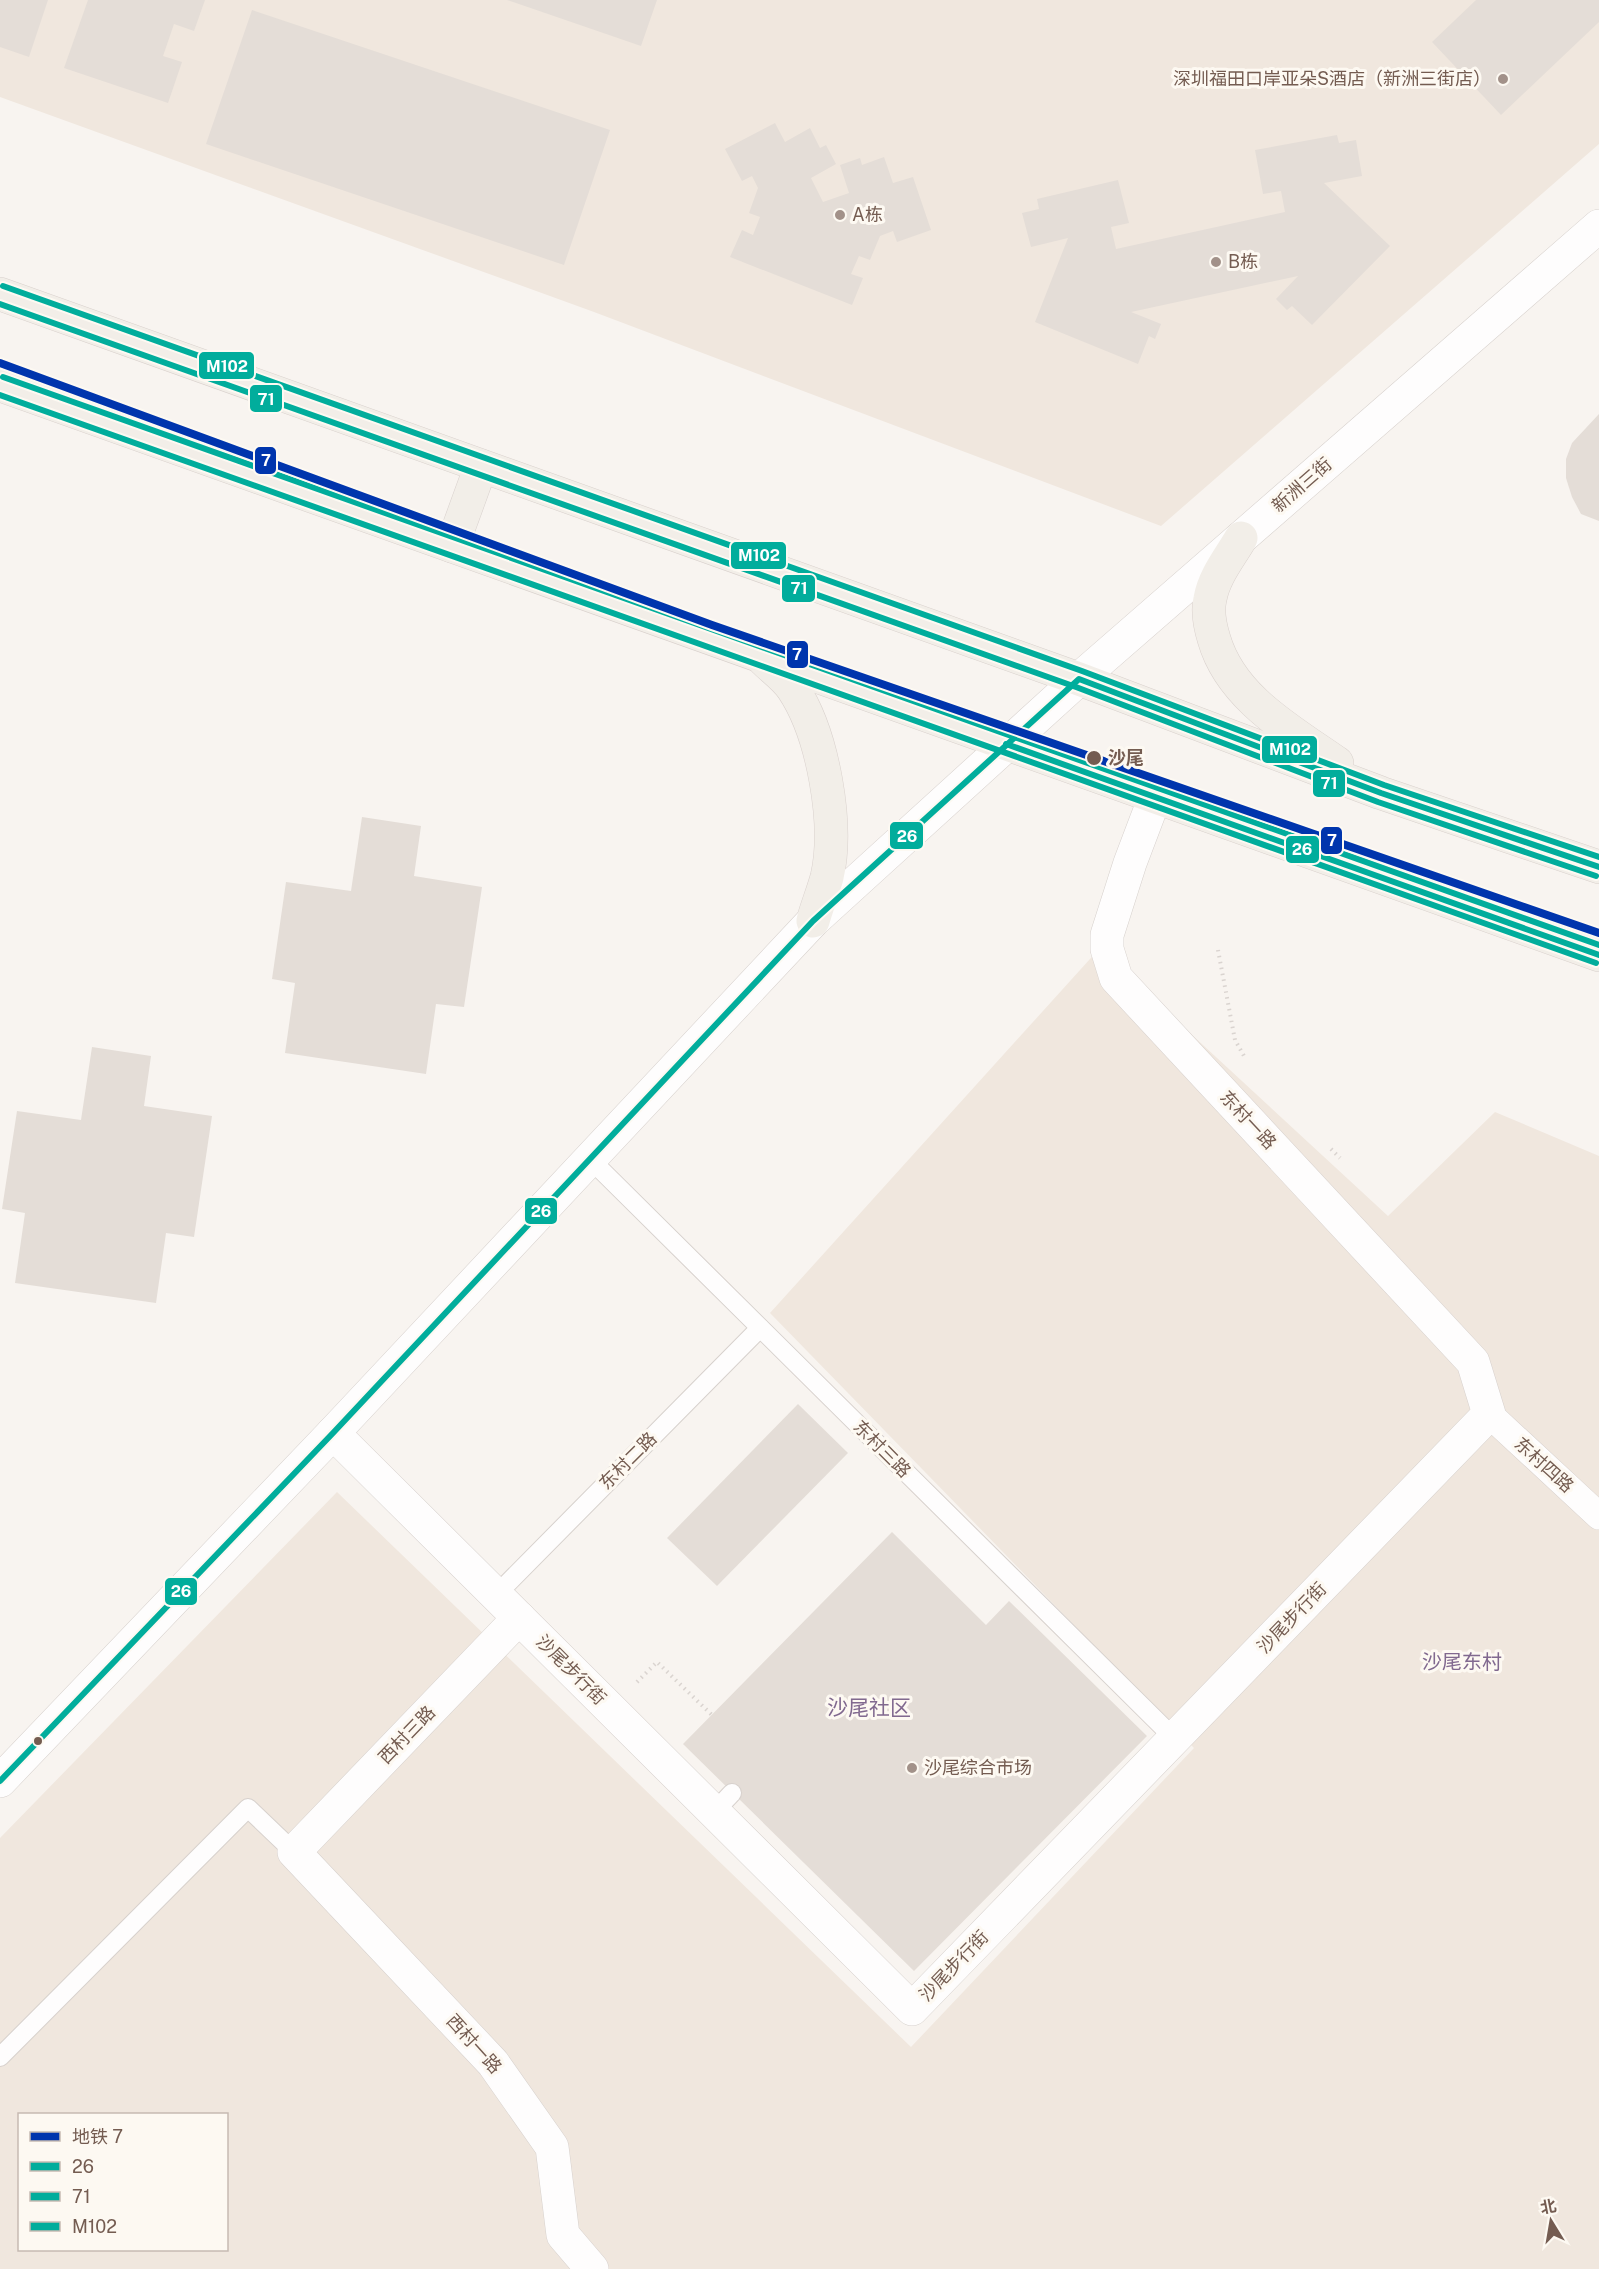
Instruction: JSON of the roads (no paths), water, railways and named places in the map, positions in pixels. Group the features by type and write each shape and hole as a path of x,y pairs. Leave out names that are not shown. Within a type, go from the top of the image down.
{"main road":[{"path":"0,294 1079,679 1381,793 1599,867"},
{"path":"0,385 1599,955"},
{"path":"452,546 481,465"},
{"path":"1241,538 1214,584 1209,601 1209,625 1217,649 1238,686 1272,718 1381,793"},
{"path":"760,656 793,688 812,729 825,778 830,818 830,844 827,875 813,921"}],"street":[{"name":"新洲三街","path":"0,1781 333,1433 813,921 1079,679 1599,226"},
{"name":"东村一路","path":"1155,797 1130,863 1107,935 1107,949 1116,978 1473,1362 1489,1414"},
{"name":"东村四路","path":"1489,1414 1599,1515"},
{"name":"沙尾步行街","path":"333,1433 519,1618 723,1802 912,2009 1489,1414"},
{"name":"西村三路","path":"294,1852 519,1618"},
{"name":"西村一路","path":"294,1852 493,2063 552,2147 563,2235 592,2269"}],"lane":[{"name":"东村三路","path":"590,1159 1175,1739"},
{"name":"东村二路","path":"496,1595 760,1328"},
{"path":"0,2056 248,1808 294,1852"}],"metro line":[{"name":"7","path":"0,363 712,625 1599,933"}],"place":[{"name":"深圳福田口岸亚朵S酒店（新洲三街店）","path":"1503,79"},
{"name":"A栋","path":"840,215"},
{"name":"B栋","path":"1216,262"},
{"name":"沙尾","path":"1094,758"},
{"name":"沙尾综合市场","path":"912,1768"}],"district":[{"name":"沙尾东村","path":"1462,1662"},
{"name":"沙尾社区","path":"869,1708"}]}
